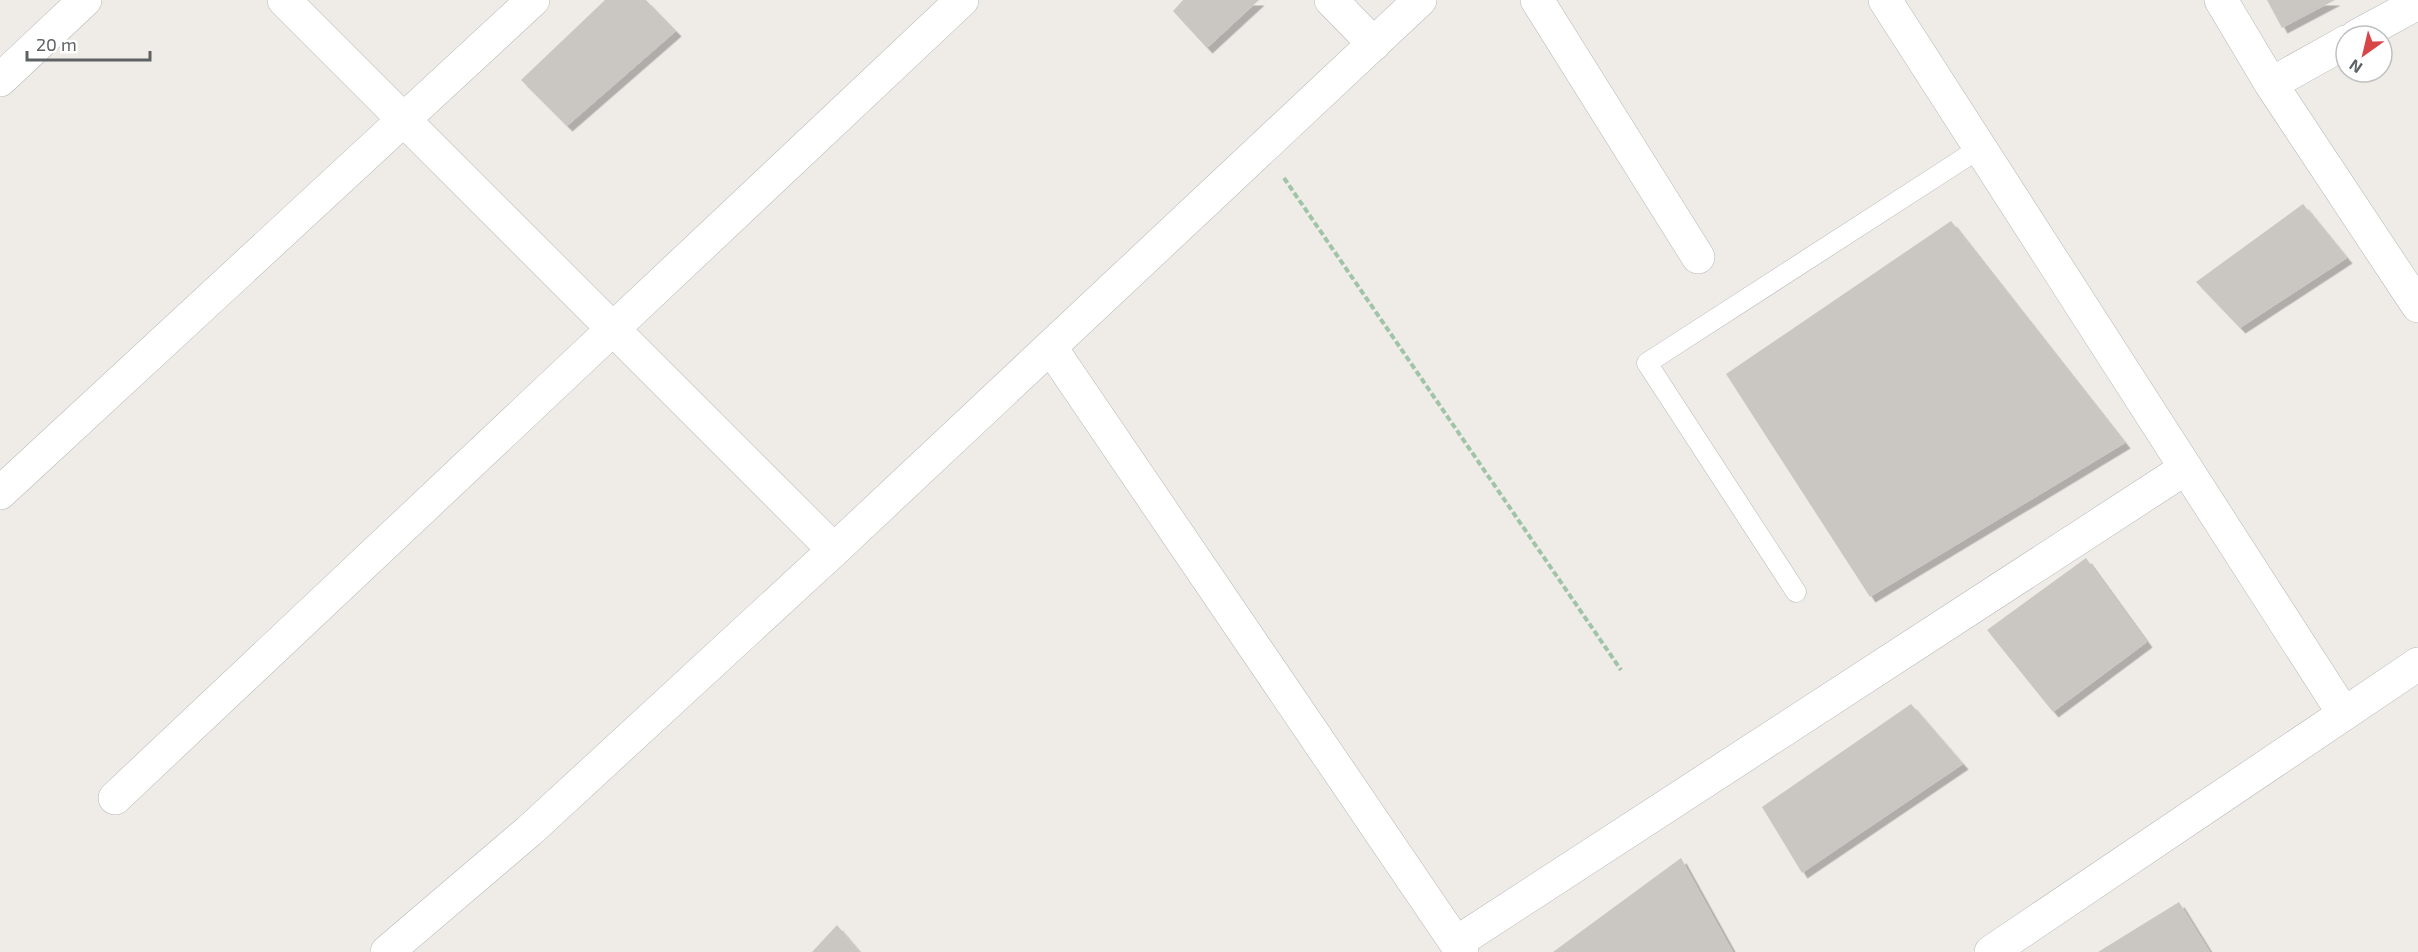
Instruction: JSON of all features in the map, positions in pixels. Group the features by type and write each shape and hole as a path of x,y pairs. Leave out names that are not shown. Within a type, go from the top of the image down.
{"street":[{"path":"0,80 85,0"},
{"path":"284,0 834,550"},
{"path":"0,493 532,0"},
{"path":"115,798 962,0"},
{"path":"1331,0 1374,44"},
{"path":"387,952 529,831 834,550 1420,0"},
{"path":"1537,0 1698,257"},
{"path":"1885,0 2344,714"},
{"path":"2221,0 2271,84 2418,306"},
{"path":"2379,24 2418,3"},
{"path":"2271,84 2334,49"},
{"path":"1051,348 1459,948 2186,468"},
{"path":"1991,952 2418,664"}],"lane":[{"path":"1796,592 1647,363 1980,148"}],"path":[{"path":"1263,148 1621,670"}],"building":[{"path":"605,0 646,0 676,31 567,126 521,80"},
{"path":"1183,0 1259,0 1207,48 1173,11"},
{"path":"2267,0 2335,0 2282,28"},
{"path":"2303,204 2347,258 2240,328 2196,282"},
{"path":"1951,221 2125,443 1870,597 1726,374"},
{"path":"2086,558 2147,642 2053,712 1987,630"},
{"path":"1911,704 1963,764 1802,873 1762,807"},
{"path":"1681,858 1733,952 1553,952"},
{"path":"2179,902 2210,952 2098,952"},
{"path":"837,925 860,952 812,952"}]}
